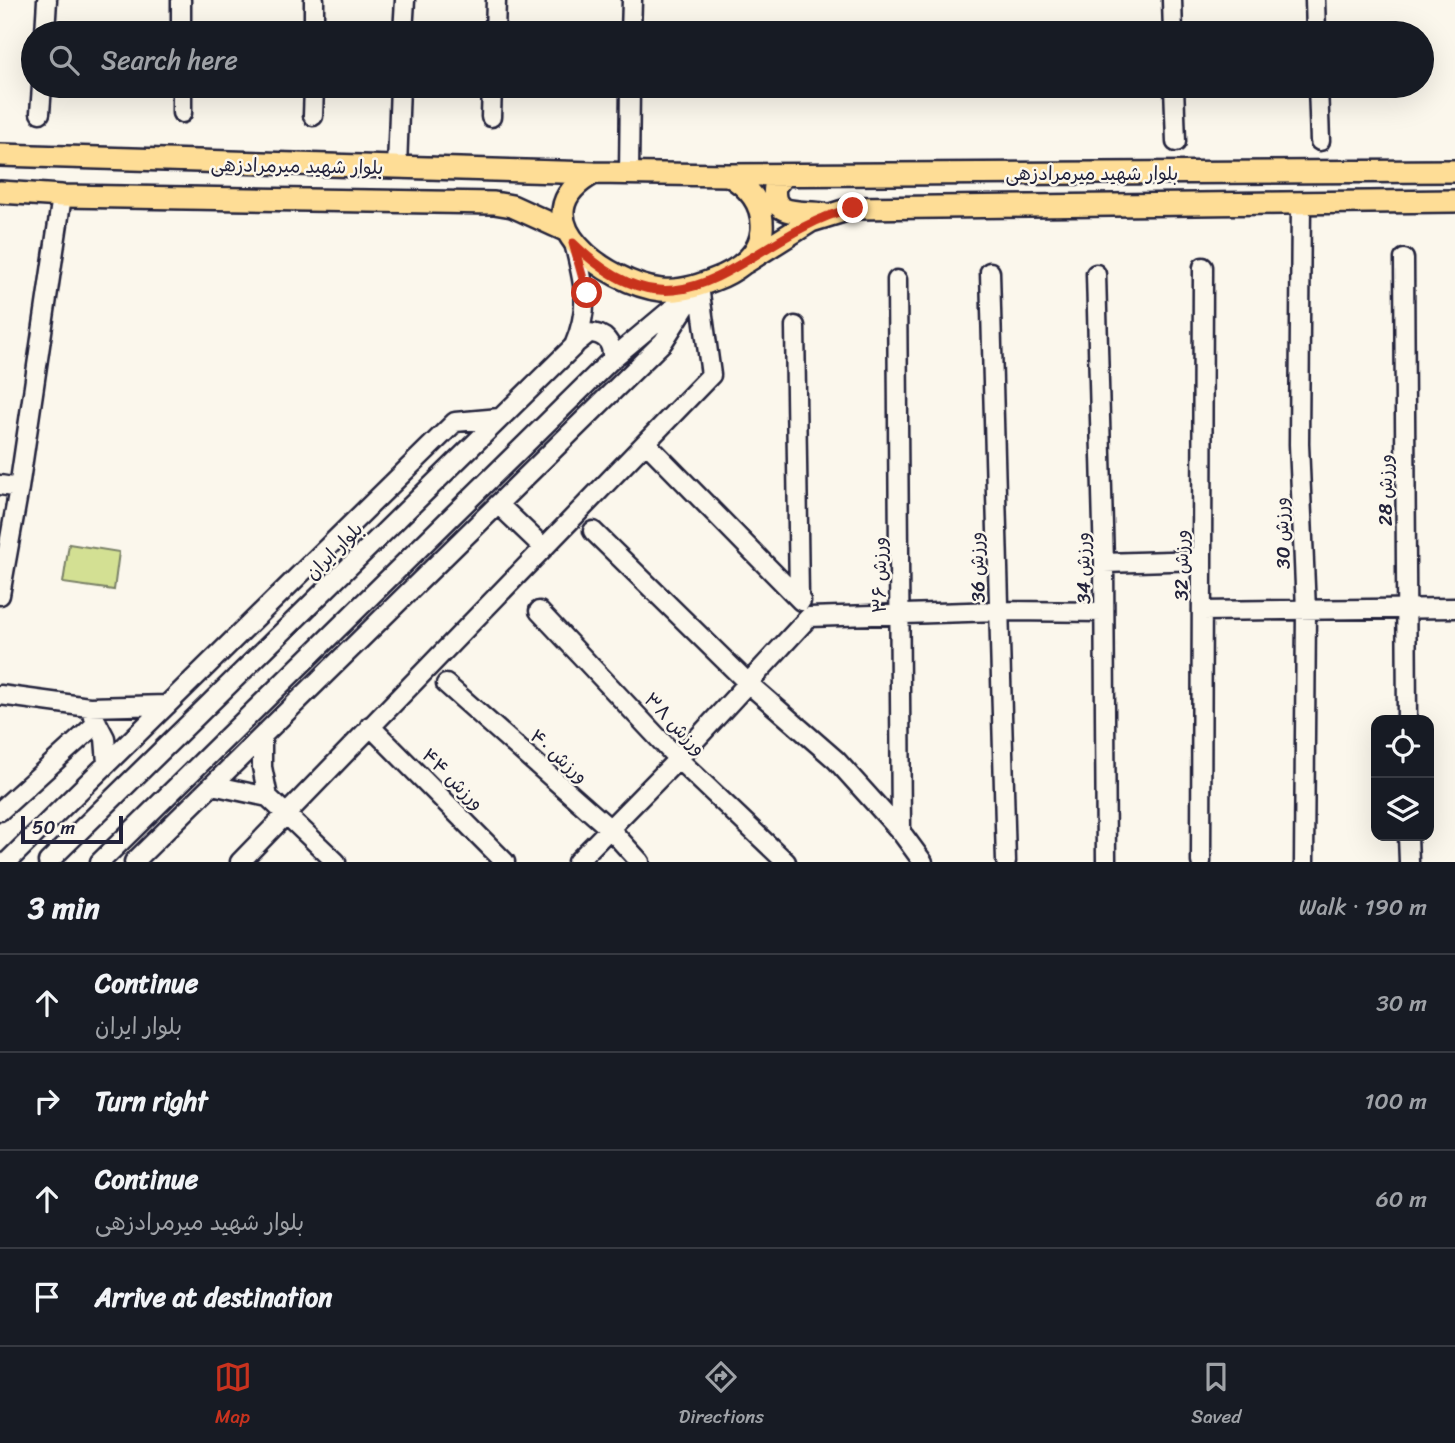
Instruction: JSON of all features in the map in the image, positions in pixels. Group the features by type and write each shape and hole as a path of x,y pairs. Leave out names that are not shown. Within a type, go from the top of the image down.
{"main road":[{"name":"بلوار شهید میرمرادزهی","path":"0,155 594,173"},
{"path":"1378,171 1383,185 1378,202"},
{"path":"1420,171 1413,186 1423,201"},
{"name":"بلوار شهید میرمرادزهی","path":"728,175 1455,171"},
{"path":"594,173 629,174 728,175 744,184 755,197 762,214 762,232 757,248 746,262 699,286 664,290 629,284 598,267 570,237 566,203 581,180 594,173"},
{"path":"784,175 775,186 775,200 779,206 791,213 826,215"},
{"name":"بلوار شهید میرمرادزهی","path":"0,192 62,196 494,203 512,206 570,237"},
{"name":"بلوار شهید میرمرادزهی","path":"746,262 811,221 853,208 1455,201"}],"street":[{"path":"46,21 47,0"},
{"path":"181,0 181,21"},
{"path":"314,0 314,21"},
{"path":"404,21 405,0"},
{"path":"495,21 496,0"},
{"path":"631,21 632,0"},
{"path":"1172,0 1173,21"},
{"path":"1315,0 1316,21"},
{"path":"40,113 41,98"},
{"path":"182,98 182,113"},
{"path":"313,116 314,98"},
{"path":"397,168 400,98"},
{"path":"491,117 492,98"},
{"path":"629,174 630,98"},
{"path":"1174,98 1175,142"},
{"path":"1318,98 1320,141"},
{"path":"0,595 19,488 62,196"},
{"name":"ورزش 30","path":"1301,203 1299,444 1306,610 1304,862"},
{"name":"بلوار ایران","path":"48,862 573,346 583,323 587,293 570,237"},
{"name":"ورزش 28","path":"1404,259 1408,715"},
{"name":"ورزش 32","path":"1201,862 1203,267"},
{"name":"ورزش 36","path":"990,272 1006,862"},
{"name":"ورزش 34","path":"1097,274 1104,563 1106,862"},
{"name":"ورزش ۳۶","path":"897,280 901,832"},
{"path":"100,862 611,359 699,286"},
{"path":"240,862 711,375 699,286"},
{"path":"134,862 663,342 699,286"},
{"path":"795,326 799,596"},
{"path":"573,346 582,336 602,335 611,346 611,359"},
{"path":"7,862 455,422 500,418"},
{"path":"647,444 799,596 809,617"},
{"path":"0,485 19,488"},
{"path":"499,504 543,547"},
{"path":"593,531 749,684 836,760 901,832 923,862"},
{"path":"1104,563 1202,560"},
{"path":"1202,611 1455,608"},
{"name":"ورزش ۳۸","path":"539,611 678,759 786,862"},
{"path":"577,862 678,759 809,617 999,611 1104,612"},
{"name":"ورزش ۴۰","path":"446,684 610,829 640,862"},
{"path":"0,695 93,715 124,708 167,705"},
{"path":"93,715 105,738 107,763"},
{"path":"0,811 93,715"},
{"name":"ورزش ۴۴","path":"370,726 505,862"},
{"path":"262,737 262,767 268,797"},
{"path":"212,785 268,797 336,862"},
{"path":"1408,841 1409,862"}],"green space":[{"path":"69,544 119,552 114,590 63,583"}],"route":[{"path":"587,293 573,243 598,267 629,284 664,290 699,286 731,272 811,221 853,208"}]}
